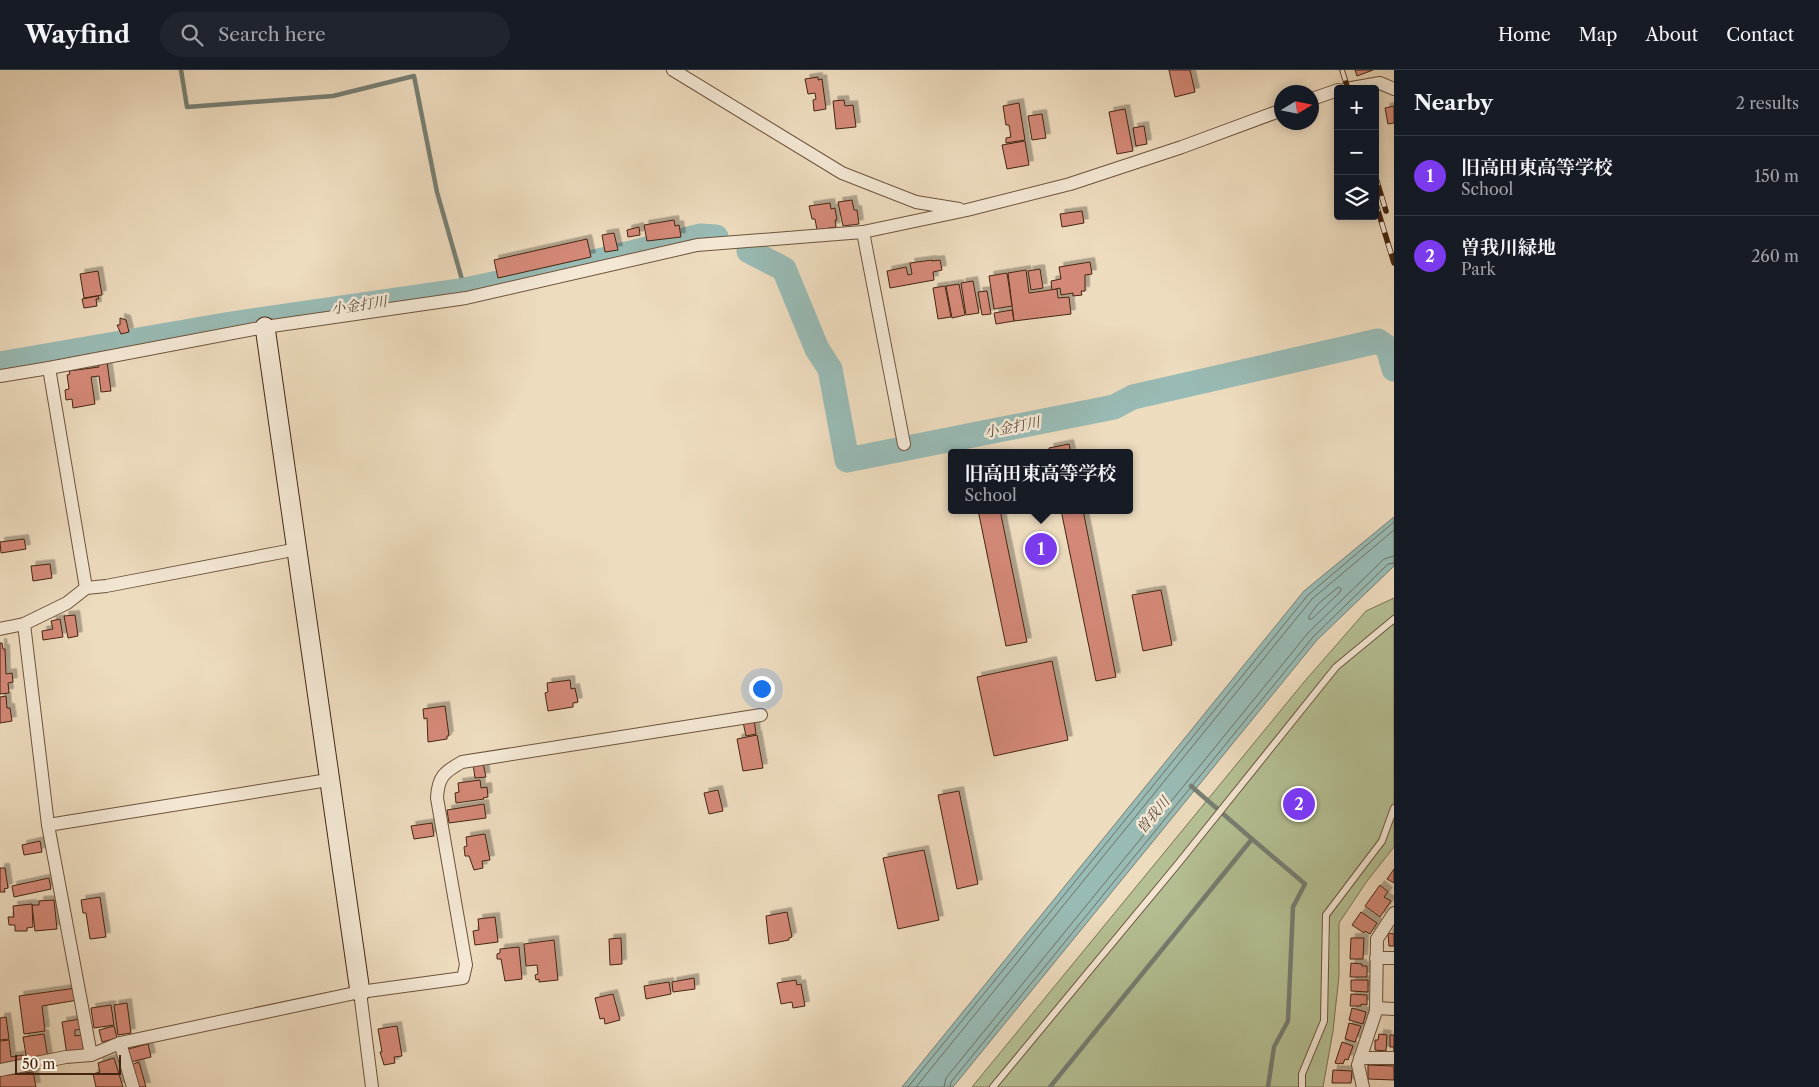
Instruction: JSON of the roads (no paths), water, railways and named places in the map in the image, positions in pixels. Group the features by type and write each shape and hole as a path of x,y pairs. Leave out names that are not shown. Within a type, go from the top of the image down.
{"street":[{"path":"673,70 842,173 916,202 966,210"},
{"path":"1378,70 1380,83"},
{"path":"1369,85 1380,83 1394,89"},
{"path":"1319,97 1334,91"},
{"path":"0,376 265,327 466,298 697,245 863,232 966,210 1070,184 1182,147 1274,113"},
{"path":"863,232 904,444"},
{"path":"265,327 298,549 328,780 360,992 372,1087"},
{"path":"49,368 86,588"},
{"path":"0,629 24,624 67,603 86,588 106,586 298,549"},
{"path":"24,624 48,825 91,1055"},
{"path":"0,1070 66,1057 91,1055 120,1043 360,992 463,978 466,965 437,798 438,786 444,772 462,762 762,716"},
{"path":"48,825 328,780"},
{"path":"1363,1087 1358,1064 1376,1008 1376,939 1394,913"},
{"path":"1376,958 1394,958"},
{"path":"1376,1008 1394,1008"},
{"path":"120,1043 133,1087"},
{"path":"1360,1058 1394,1058"}],"lane":[{"path":"993,1087 1177,865 1336,667 1394,619"},
{"path":"1302,1087 1302,1074 1324,1021 1326,915 1382,841 1394,808"}],"water":[{"name":"曽我川","path":"1394,517 1394,566 1317,640 953,1087 902,1087 1304,591"}],"waterway":[{"path":"181,70 187,107 333,96 414,76 437,192 465,290"},
{"name":"小金打川","path":"0,364 231,324 465,290 574,267 701,236 716,237"},
{"name":"小金打川","path":"749,251 784,269 817,349 830,369 847,460 1114,407 1133,397 1378,341 1388,348 1394,369"},
{"path":"1191,786 1252,839"},
{"path":"1050,1087 1252,839 1305,884 1293,907 1288,1021 1274,1047 1268,1087"}],"railway":[{"path":"1342,70 1347,85"},
{"path":"1379,188 1386,211"},
{"path":"1379,214 1394,263"}],"place":[{"name":"旧高田東高等学校","path":"1041,549"},
{"name":"曽我川緑地","path":"1299,804"}]}
